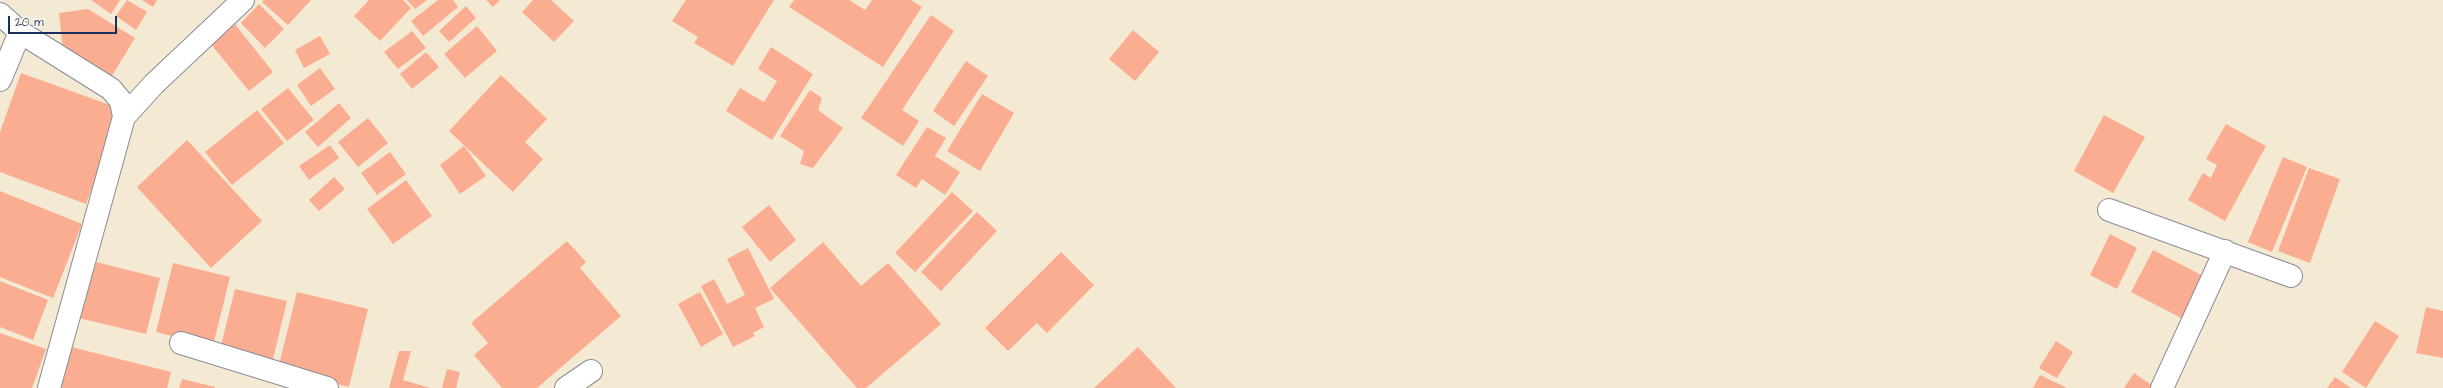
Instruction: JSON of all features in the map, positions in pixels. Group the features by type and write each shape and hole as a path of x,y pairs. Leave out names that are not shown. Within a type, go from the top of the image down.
{"street":[{"path":"124,117 154,84 243,0"},
{"path":"0,14 20,32 111,89 121,101 124,117 49,388"},
{"path":"0,80 20,32"},
{"path":"2109,210 2291,276"},
{"path":"2162,388 2225,251"},
{"path":"181,343 327,388"},
{"path":"566,388 591,371"}],"building":[{"path":"91,0 120,0 111,14"},
{"path":"127,0 147,12 136,30 116,16"},
{"path":"142,0 157,0 153,7"},
{"path":"264,0 311,0 288,25 262,2"},
{"path":"369,0 403,0 411,8 380,41 354,16"},
{"path":"407,0 427,0 415,9"},
{"path":"438,0 453,0 458,7 423,36 411,21"},
{"path":"486,0 500,0 493,7"},
{"path":"533,0 551,0 574,21 554,42 522,12"},
{"path":"686,0 774,0 733,66 694,43 698,37 672,21"},
{"path":"794,0 849,0 865,10 872,0 911,0 922,7 883,67 789,7"},
{"path":"259,4 284,29 265,48 241,23"},
{"path":"466,6 476,18 449,42 439,31"},
{"path":"88,9 135,38 110,79 63,51 59,13"},
{"path":"931,15 954,31 902,110 919,121 903,146 861,118"},
{"path":"234,23 273,72 249,91 210,43"},
{"path":"477,26 497,51 465,78 444,54"},
{"path":"1133,30 1159,52 1135,81 1109,59"},
{"path":"412,31 426,48 398,69 384,52"},
{"path":"320,36 330,54 304,68 295,50"},
{"path":"771,47 813,74 772,140 726,111 740,88 764,102 777,81 758,69"},
{"path":"426,52 439,67 412,89 400,74"},
{"path":"966,61 988,76 954,126 933,111"},
{"path":"320,68 335,89 311,106 297,85"},
{"path":"21,73 121,109 86,204 0,172 0,132"},
{"path":"501,75 547,119 525,142 543,159 513,192 449,131"},
{"path":"288,88 314,120 287,141 261,109"},
{"path":"810,90 822,98 818,110 843,128 813,168 800,164 804,151 780,136"},
{"path":"982,94 1014,113 980,171 947,151"},
{"path":"339,103 351,118 318,147 305,132"},
{"path":"257,110 284,143 232,185 205,152"},
{"path":"2104,115 2145,137 2113,193 2074,171"},
{"path":"368,118 388,143 358,167 338,142"},
{"path":"2226,124 2266,146 2225,221 2188,200 2203,173 2211,178 2217,165 2206,159"},
{"path":"927,127 946,138 935,156 960,172 945,195 922,179 916,188 896,175"},
{"path":"187,140 262,221 211,268 137,187"},
{"path":"330,145 339,158 309,180 299,166"},
{"path":"464,146 486,176 460,194 440,165"},
{"path":"390,152 406,174 377,195 361,173"},
{"path":"2283,157 2307,167 2272,252 2248,242"},
{"path":"2309,168 2340,179 2310,263 2278,251"},
{"path":"334,177 345,189 319,211 309,200"},
{"path":"406,180 432,216 393,244 367,209"},
{"path":"0,191 82,224 53,298 0,277"},
{"path":"952,192 973,211 915,272 895,253"},
{"path":"769,205 796,240 770,262 742,227"},
{"path":"977,212 997,231 941,291 921,272"},
{"path":"2110,234 2137,248 2117,289 2090,275"},
{"path":"567,241 586,262 580,268 621,316 537,388 502,388 474,355 488,343 471,323"},
{"path":"823,242 861,286 888,263 941,324 866,388 857,388 770,288"},
{"path":"748,248 774,299 755,308 764,327 753,333 755,336 733,347 701,286 714,279 727,304 745,295 727,259"},
{"path":"2153,250 2205,277 2183,319 2131,292"},
{"path":"1061,252 1094,285 1047,333 1037,323 1008,351 985,328"},
{"path":"88,260 160,278 146,334 74,317"},
{"path":"173,263 230,277 213,346 156,332"},
{"path":"0,281 48,300 33,340 0,327"},
{"path":"235,289 287,301 271,367 219,354"},
{"path":"297,292 368,309 349,387 278,369"},
{"path":"700,292 723,334 701,347 678,304"},
{"path":"2426,307 2443,311 2443,358 2416,353"},
{"path":"2375,321 2399,336 2366,388 2342,372"},
{"path":"0,333 46,349 32,388 0,388"},
{"path":"2056,341 2073,352 2057,378 2039,368"},
{"path":"71,347 171,372 167,388 61,388"},
{"path":"1138,347 1176,388 1094,388"},
{"path":"399,351 411,351 403,380 430,388 389,388"},
{"path":"447,369 460,372 456,388 442,388"},
{"path":"2134,373 2156,388 2124,388"},
{"path":"2040,375 2067,388 2033,388"},
{"path":"2335,377 2351,388 2327,388"},
{"path":"182,379 215,387 215,388 179,388"}]}
